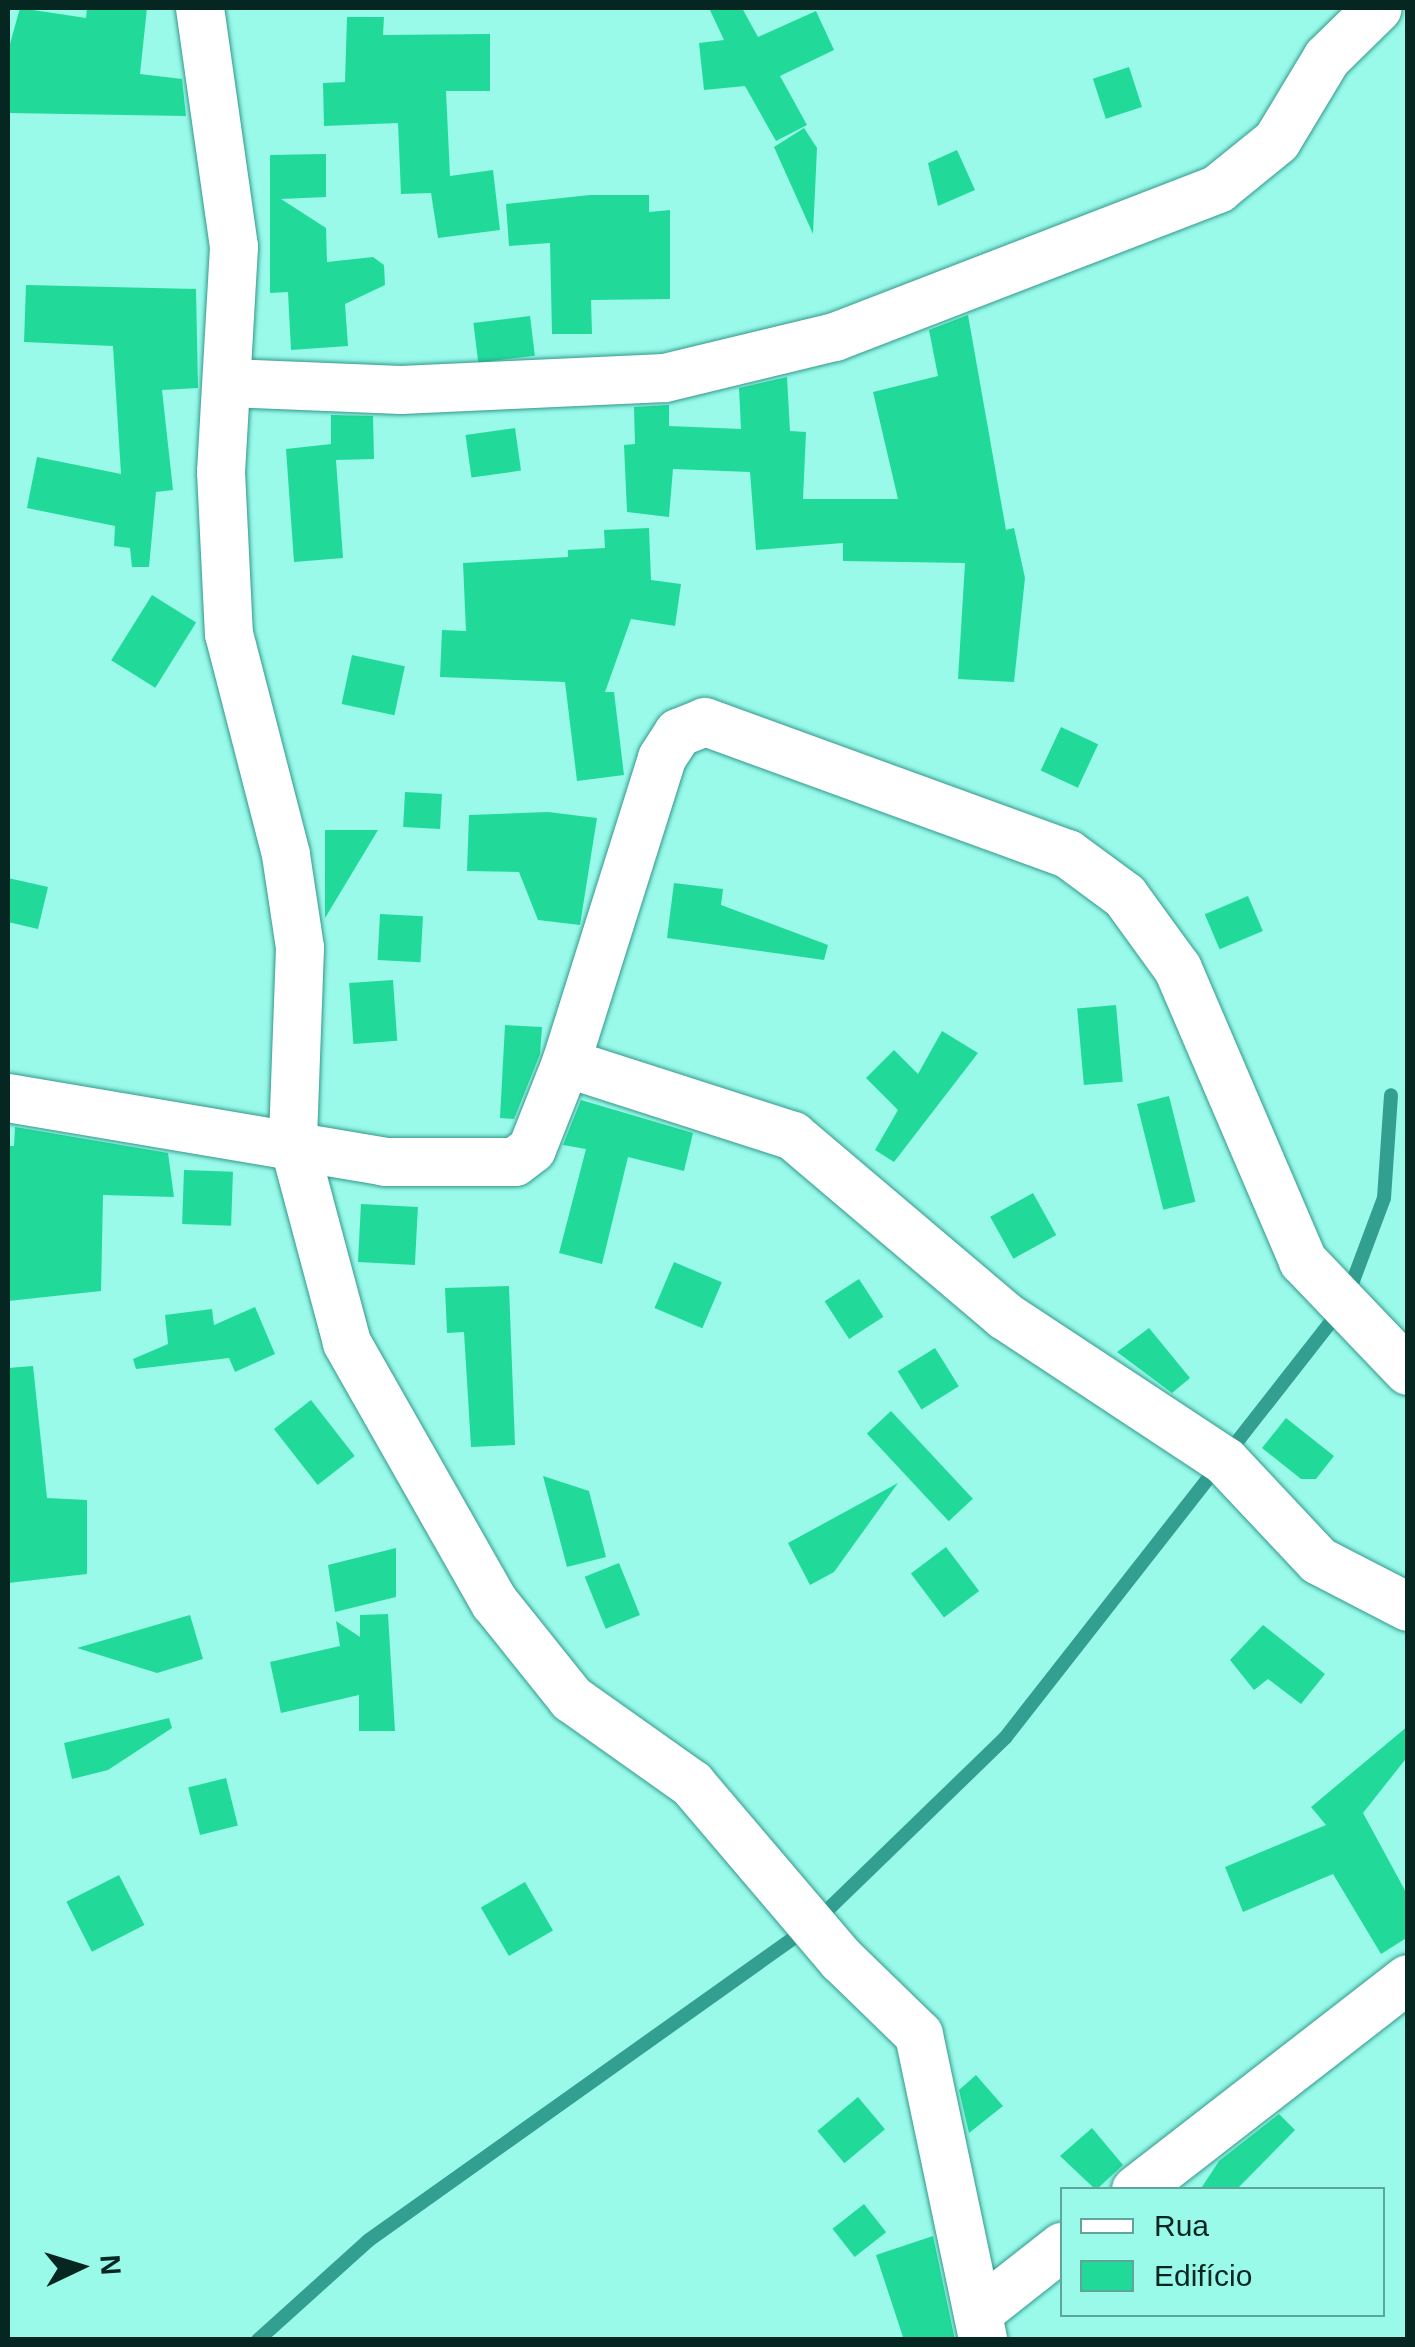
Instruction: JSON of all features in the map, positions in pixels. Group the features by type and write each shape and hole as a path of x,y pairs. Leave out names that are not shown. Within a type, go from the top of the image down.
{"street":[{"path":"200,8 234,247 221,472 229,634 286,855 300,948 293,1141 346,1343 494,1603 572,1698 692,1784 842,1960 919,2035 980,2326"},
{"path":"229,382 400,390 665,378 835,337 1218,188 1277,142 1327,58 1378,8"},
{"path":"8,1098 293,1141 384,1162 515,1162 532,1149 566,1062 662,758 678,733 705,722 1068,854 1126,896 1178,969 1303,1260 1408,1371"},
{"path":"566,1062 793,1136 1005,1316 1225,1461 1319,1561 1408,1607"},
{"path":"1140,2187 1408,1979"},
{"path":"980,2326 1060,2249"}],"building":[{"path":"20,8 86,18 87,8 147,8 140,74 182,79 186,116 8,113 8,51"},
{"path":"709,8 742,8 758,37 816,11 834,50 780,76 807,125 776,141 745,86 704,90 699,43 724,40"},
{"path":"347,17 384,17 383,35 490,34 490,91 446,91 450,176 493,170 500,230 438,238 431,193 401,194 398,123 324,126 323,83 345,82"},
{"path":"1129,67 1142,107 1106,119 1093,79"},
{"path":"804,128 817,148 813,234 774,147"},
{"path":"957,150 975,190 938,206 928,163"},
{"path":"326,154 326,197 281,199 326,228 327,262 373,257 384,265 385,285 345,304 348,346 291,350 288,292 270,293 270,155"},
{"path":"590,195 649,195 649,212 670,210 670,299 591,300 592,334 552,334 550,243 509,246 506,204"},
{"path":"26,285 196,289 198,388 162,390 173,490 156,492 149,567 132,567 130,548 114,546 115,526 27,508 37,457 121,474 113,346 24,342"},
{"path":"968,315 1006,530 1014,528 1025,578 1014,682 958,679 965,563 843,561 843,543 756,550 750,472 673,469 669,517 627,512 624,445 635,444 634,407 669,405 669,426 741,429 739,388 787,377 790,431 806,432 803,499 898,499 873,392 938,376 929,330"},
{"path":"530,316 535,356 478,363 473,323"},
{"path":"331,415 373,416 374,459 336,460 343,558 294,562 286,449 331,444"},
{"path":"515,428 521,471 471,478 465,435"},
{"path":"649,528 651,580 681,584 675,626 631,619 605,692 614,692 624,775 577,781 565,682 440,677 442,630 466,631 463,563 568,557 568,550 605,548 604,530"},
{"path":"152,595 196,623 155,688 111,660"},
{"path":"352,655 405,666 394,715 342,704"},
{"path":"1061,727 1098,744 1078,788 1041,771"},
{"path":"405,792 442,794 440,829 403,827"},
{"path":"548,812 597,818 580,925 538,920 519,872 467,871 469,815"},
{"path":"325,830 378,830 325,918"},
{"path":"8,878 48,887 38,929 8,922"},
{"path":"674,883 723,889 721,905 828,945 824,960 667,938"},
{"path":"1248,896 1263,931 1220,949 1205,914"},
{"path":"380,914 423,916 421,962 378,960"},
{"path":"393,980 397,1041 353,1044 349,983"},
{"path":"1116,1005 1123,1082 1084,1085 1077,1008"},
{"path":"505,1025 542,1027 540,1054 514,1119 500,1118"},
{"path":"942,1031 978,1053 894,1162 875,1150 898,1110 866,1078 894,1050 918,1074"},
{"path":"1169,1096 1195,1202 1163,1210 1137,1104"},
{"path":"581,1100 693,1133 684,1171 628,1157 602,1264 559,1253 586,1149 563,1145"},
{"path":"15,1127 168,1153 174,1197 103,1195 101,1291 8,1301 8,1146 14,1146"},
{"path":"184,1170 233,1172 231,1226 182,1224"},
{"path":"1033,1193 1056,1235 1013,1259 990,1217"},
{"path":"361,1204 418,1207 415,1265 358,1262"},
{"path":"674,1262 722,1282 702,1328 654,1308"},
{"path":"859,1279 884,1317 849,1339 825,1301"},
{"path":"509,1286 515,1445 471,1447 464,1332 447,1333 445,1288"},
{"path":"255,1307 275,1354 235,1372 229,1358 136,1369 133,1359 168,1344 165,1315 212,1309 214,1325"},
{"path":"1149,1328 1190,1378 1172,1393 1117,1352"},
{"path":"935,1348 959,1386 922,1409 898,1371"},
{"path":"33,1366 47,1498 87,1500 87,1574 8,1583 8,1368"},
{"path":"311,1400 355,1456 318,1485 274,1429"},
{"path":"891,1411 973,1499 949,1521 867,1434"},
{"path":"1286,1418 1334,1456 1316,1479 1301,1479 1262,1448"},
{"path":"543,1476 589,1491 606,1557 567,1567"},
{"path":"898,1483 834,1572 810,1585 788,1543"},
{"path":"946,1547 979,1591 944,1617 911,1573"},
{"path":"396,1548 396,1597 335,1612 328,1565"},
{"path":"619,1563 640,1615 606,1629 585,1577"},
{"path":"388,1614 395,1731 359,1731 359,1695 281,1713 270,1662 340,1646 336,1621 360,1637 360,1615"},
{"path":"190,1615 203,1659 157,1673 77,1648"},
{"path":"1263,1625 1325,1674 1301,1704 1268,1679 1254,1690 1230,1660"},
{"path":"169,1718 172,1728 108,1770 72,1779 64,1743"},
{"path":"1408,1726 1408,1756 1363,1813 1408,1896 1408,1937 1381,1954 1333,1874 1243,1912 1225,1867 1326,1825 1311,1807"},
{"path":"226,1778 238,1826 200,1835 188,1787"},
{"path":"119,1875 144,1925 92,1952 66,1902"},
{"path":"525,1882 553,1930 509,1956 481,1908"},
{"path":"976,2075 1003,2106 969,2133 959,2090"},
{"path":"858,2097 885,2129 844,2163 817,2131"},
{"path":"1279,2114 1295,2130 1239,2187 1202,2187 1219,2161"},
{"path":"1092,2128 1123,2165 1099,2187 1093,2187 1060,2156"},
{"path":"864,2204 886,2232 855,2257 832,2229"},
{"path":"933,2236 955,2340 904,2340 876,2255"}],"waterway":[{"path":"258,2340 369,2240 812,1925 1005,1738 1344,1305 1384,1198 1391,1095"}]}
